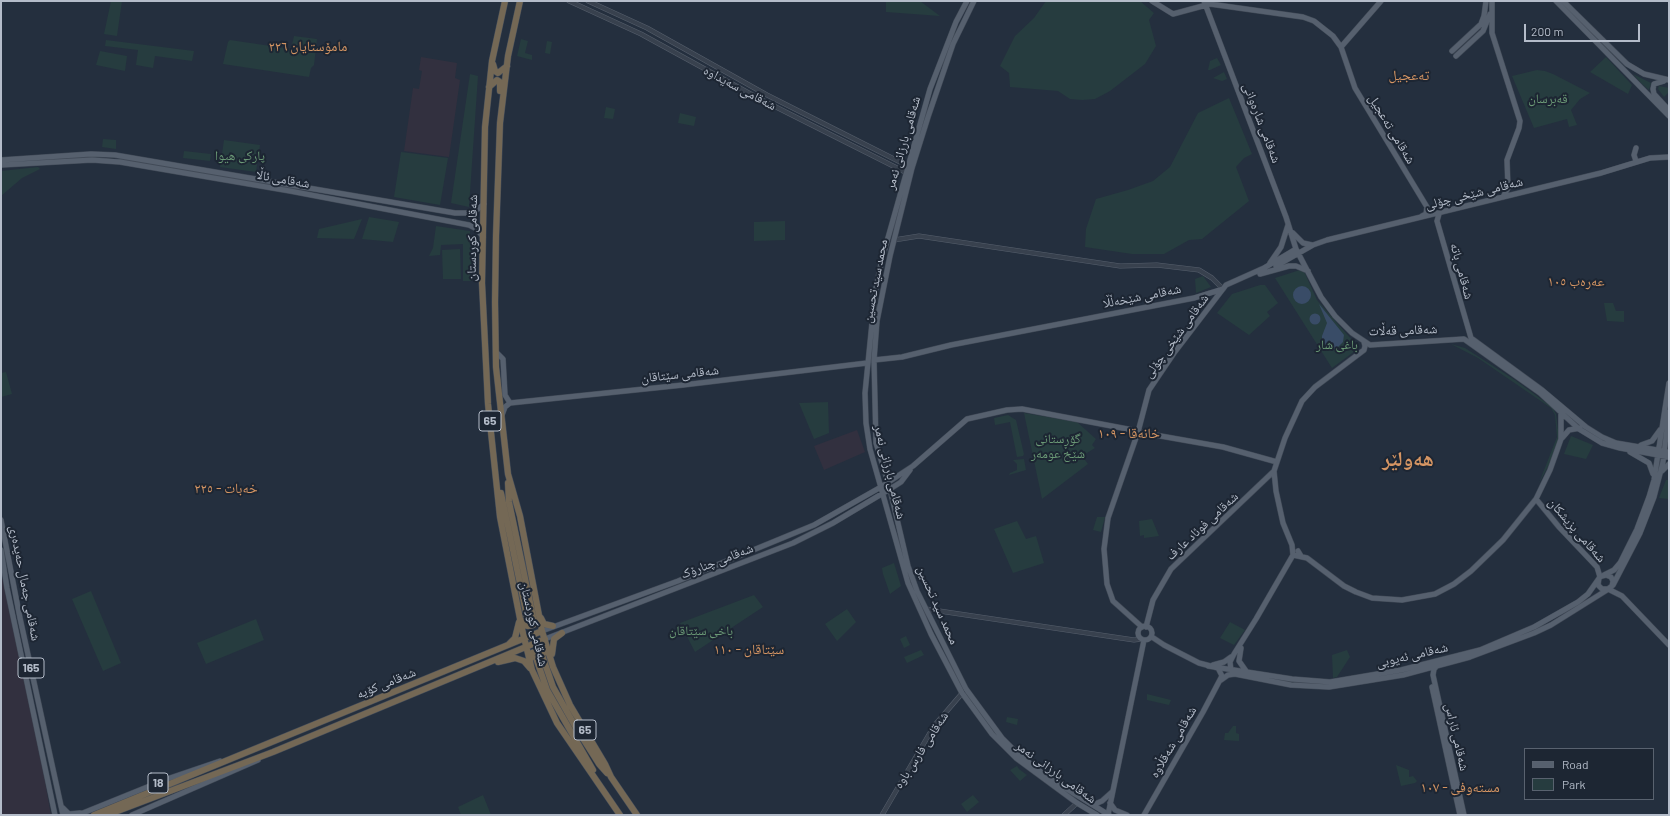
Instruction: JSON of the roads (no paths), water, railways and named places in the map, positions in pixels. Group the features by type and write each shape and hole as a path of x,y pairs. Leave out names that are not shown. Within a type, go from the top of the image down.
{"highway":[{"name":"شەقامی کوردستان","path":"505,1 492,61 485,127 483,237 485,359 488,404 500,517 519,615 532,668 557,723 620,815"},
{"name":"شەقامی کوردستان","path":"520,1 507,66 500,123 495,302 496,355 510,502 535,619"},
{"path":"492,61 495,71 498,73 507,66"},
{"path":"489,87 496,81 500,82 500,123"},
{"path":"484,336 492,340 496,335"},
{"path":"485,359 492,355 496,355"},
{"name":"شەقامی کوردستان","path":"496,477 535,619 542,631 555,672 570,705 605,764 611,777"},
{"path":"519,615 522,623 526,626 533,625 535,619 544,624 553,626"},
{"path":"501,648 509,644 514,638 518,629 519,615"},
{"name":"شەقامی کۆیە","path":"93,812 238,756 542,631"},
{"path":"555,672 552,644 554,639 562,633"},
{"name":"شەقامی کۆیە","path":"107,815 273,752 545,640"},
{"path":"532,668 530,656 532,653 541,650 549,654"},
{"name":"شەقامی کوردستان","path":"599,784 547,690 539,657 553,687 575,726 599,764 611,777 637,815"},
{"path":"486,664 515,658 524,661 532,668"}],"main road":[{"name":"شەقامی بارزانی نەمر","path":"910,167 939,61 967,1"},
{"name":"شەقامی بارزانی نەمر","path":"974,1 953,44 897,204 888,235 875,293 867,363 865,392 866,422 870,449 908,583 931,634 964,691 992,734 1005,748 1033,772 1097,815"},
{"path":"1152,1 1173,14 1207,3 1307,18 1333,36 1341,46 1381,1"},
{"path":"1452,51 1481,24 1484,16 1486,1"},
{"path":"1492,1 1492,33 1520,121 1519,128 1508,153 1508,188 1502,198"},
{"path":"1556,1 1669,116"},
{"path":"1563,1 1627,64 1644,74 1669,80"},
{"name":"شەقامی شارەوانی","path":"1207,3 1298,251 1321,297 1329,309 1363,341"},
{"path":"1456,56 1483,31 1491,10"},
{"name":"شەقامی تەعجیل","path":"1341,46 1355,88 1427,207 1426,214 1422,216"},
{"path":"1669,80 1656,82 1653,87 1654,94 1669,110"},
{"path":"1636,148 1634,155 1636,161"},
{"name":"شه‌قامی ئاڵا","path":"1,160 96,154 136,158 457,213 473,213 484,204"},
{"name":"شەقامی شێخی چۆلی","path":"1265,270 1298,251 1327,240 1422,216 1439,214 1608,171 1650,155 1669,157"},
{"name":"شه‌قامی ئاڵا","path":"1,165 92,160 120,162 469,224 477,229 483,237"},
{"name":"شەقامی بارزانی نەمر","path":"899,218 908,173"},
{"path":"249,184 250,177"},
{"path":"334,199 336,192"},
{"name":"شەقامی باتە","path":"1439,214 1437,221 1469,334"},
{"name":"محمد سید تحسین","path":"899,218 877,321 874,360 874,429 878,452 890,489 908,566 964,691 1002,738 1018,754 1049,778 1109,815"},
{"path":"1265,270 1277,255 1289,227 1301,242 1313,245"},
{"path":"1223,289 1265,270 1283,266 1296,266 1309,271"},
{"name":"شەقامی شێخی چۆلی","path":"1152,637 1151,629 1144,627 1113,601 1107,584 1104,550 1108,518 1138,431 1149,390 1174,353 1223,289"},
{"name":"شەقامی شێخەڵڵا","path":"874,360 902,357 952,345 1194,298 1223,289"},
{"path":"1664,453 1606,445 1581,427 1561,412 1540,393 1463,339 1469,334 1472,339 1542,390 1581,427 1607,440 1664,453"},
{"name":"شەقامی قەڵات","path":"1363,341 1370,345 1380,345 1463,339"},
{"name":"شەقامی قەڵات","path":"1296,552 1283,523 1274,471 1285,438 1302,401 1315,387 1364,350 1365,346 1363,341"},
{"path":"496,355 503,359 506,395 510,403 505,407 502,415"},
{"name":"شەقامی سێتاقان","path":"510,403 683,385 867,363"},
{"path":"1609,589 1618,578 1640,533 1654,497 1664,453 1662,427 1669,383"},
{"path":"913,466 967,419 1007,410 1022,409 1223,447 1277,462"},
{"path":"1236,674 1230,668 1230,662 1296,552 1356,592 1372,598 1385,600 1420,598 1435,594 1454,584 1471,571 1503,540 1536,498 1550,470 1561,438 1561,412"},
{"path":"1601,577 1616,569 1620,564 1637,529 1668,440 1669,412"},
{"path":"1561,438 1569,430 1581,427"},
{"path":"1634,446 1650,442 1662,427"},
{"path":"1620,448 1649,463 1653,470 1654,480"},
{"path":"1660,474 1669,464"},
{"name":"شەقامی چنارۆک","path":"542,631 678,581 814,525 881,487 913,466"},
{"name":"شەقامی چنارۆک","path":"545,640 793,543 833,523 901,482 913,466"},
{"name":"شەقامی فوئاد عارف","path":"1143,639 1139,634 1144,627 1153,600 1171,569 1274,471"},
{"name":"شەقامی پزیشکان","path":"1536,498 1560,528 1597,567 1601,577"},
{"name":"شەقامی جەمال حەیدەری","path":"1,520 34,684 63,815"},
{"name":"شەقامی جەمال حەیدەری","path":"1,550 7,588 55,815"},
{"path":"1601,577 1599,587 1609,589 1620,595 1669,645"},
{"path":"1601,577 1611,578 1613,583 1609,589"},
{"name":"شەقامی ئەیوبی","path":"1208,666 1230,668 1292,679 1330,682 1401,670 1480,650 1534,627 1578,602 1588,594 1601,577"},
{"name":"شەقامی ئەیوبی","path":"1236,674 1291,685 1329,687 1376,680 1421,670 1473,656 1534,633 1609,589"},
{"path":"1600,594 1620,595"},
{"path":"1109,815 1112,791 1143,639 1152,637 1179,653 1220,670 1221,680 1228,675 1236,674"},
{"path":"1244,640 1239,657 1241,665 1246,671"},
{"path":"1208,666 1224,662 1234,654"},
{"name":"شەقامی ئاراس","path":"1438,665 1432,675 1464,815"},
{"name":"شەقامی ئاراس","path":"1421,670 1427,671 1429,676 1437,719 1460,815"},
{"name":"شەقامی شەقڵاوە","path":"1144,815 1221,680"},
{"path":"28,686 34,684"},
{"name":"شەقامی کۆیە","path":"132,815 225,776 273,752"},
{"path":"1088,802 1095,804 1102,801 1112,791"},
{"path":"50,793 52,815"},
{"path":"59,799 66,812 69,814 93,812"},
{"path":"1110,803 1115,810 1127,815"},
{"path":"1083,806 1091,815"},
{"path":"84,815 93,812"},
{"name":"شەقامی کۆیە","path":"78,815 93,812"}],"street":[{"name":"شەقامی سەیداوە","path":"569,1 641,34 793,116 908,173"},
{"name":"شەقامی سەیداوە","path":"588,1 647,28 767,95 910,167"},
{"path":"897,168 900,165 899,161"},
{"name":"شەقامی شێخەڵڵا","path":"894,240 919,236 1120,266 1157,266 1198,270 1212,278 1223,289"},
{"path":"926,609 1134,640 1143,639"},
{"name":"شەقامی فارس باوە","path":"882,815 942,714 964,691"},
{"path":"1064,815 1077,803"}],"water":[{"path":"1302,286 1308,289 1311,295 1308,301 1302,304 1296,301 1293,295 1296,289"},
{"path":"1319,304 1344,335 1343,342 1336,349 1327,348 1322,342 1322,336 1327,323"},
{"path":"1315,313 1319,315 1321,319 1319,323 1315,325 1311,323 1309,319 1311,315"}],"tunnel":[{"path":"534,621 541,654"},
{"path":"528,622 536,657"}],"district":[{"name":"مامۆستایان ٢٢٦","path":"308,46"},
{"name":"تەعجیل","path":"1409,75"},
{"name":"عەرەب ١٠٥","path":"1576,281"},
{"name":"خانەقا - ١٠٩","path":"1129,433"},
{"name":"ھەولێر","path":"1408,459"},
{"name":"خەبات - ٢٢٥","path":"226,488"},
{"name":"سێتاقان - ١١٠","path":"749,649"},
{"name":"مستەوفی - ١٠٧","path":"1460,787"}],"park label":[{"name":"قەبرسان","path":"1548,99"},
{"name":"پاركی هیوا","path":"240,156"},
{"name":"باغی شار","path":"1337,345"},
{"name":"گۆڕستانی شێخ عومەر","path":"1058,446"},
{"name":"باخی سێتاقان","path":"701,631"}]}
